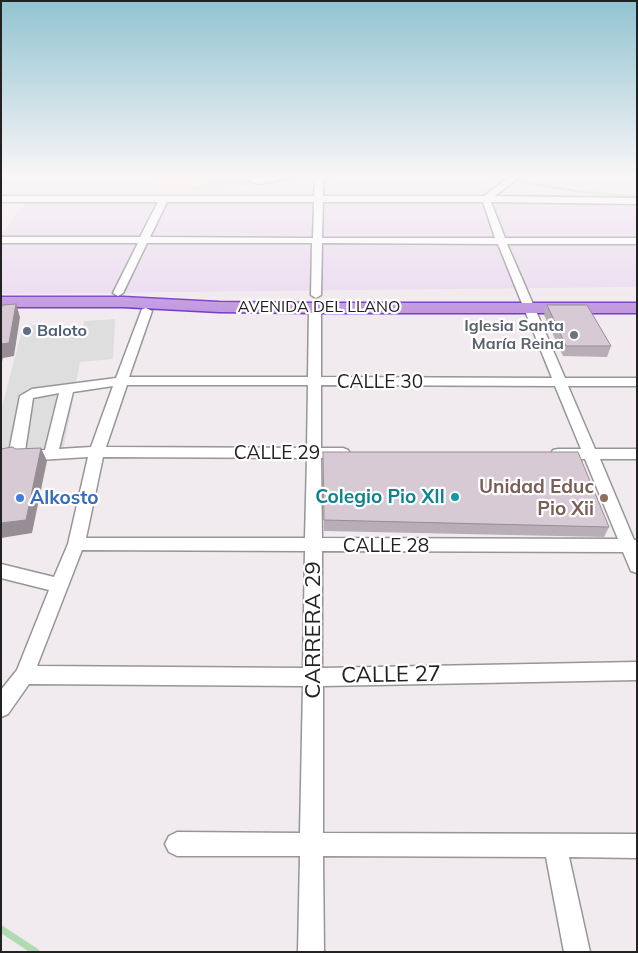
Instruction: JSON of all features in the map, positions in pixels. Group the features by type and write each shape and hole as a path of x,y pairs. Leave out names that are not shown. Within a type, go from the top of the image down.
{"highway":[{"name":"AVENIDA DEL LLANO","path":"1,294 118,293 316,301 525,301 637,296"},
{"name":"AVENIDA DEL LLANO","path":"1,302 123,302 218,307 316,301"},
{"name":"AVENIDA DEL LLANO","path":"525,301 637,308"},
{"path":"1,309 146,311 218,307"}],"street":[{"path":"118,293 154,219"},
{"name":"CARRERA 29","path":"311,952 314,381 319,219"},
{"path":"493,219 525,301 590,454 633,546 637,566"},
{"path":"1,240 637,241"},
{"path":"1,707 24,675 76,544 97,452 146,311"},
{"name":"CALLE 30","path":"67,388 123,381 637,382"},
{"path":"52,454 67,388"},
{"name":"CALLE 29","path":"67,388 32,393 27,396 16,452 22,456 97,452 353,453"},
{"path":"540,454 637,454"},
{"name":"CALLE 28","path":"76,544 633,546"},
{"path":"1,570 59,585"},
{"name":"CALLE 27","path":"24,675 312,677 637,671"},
{"path":"177,844 637,846"},
{"path":"555,845 577,952"}],"shaded area":[{"path":"13,219 637,219 637,287 1,294 1,235"},
{"path":"115,319 113,359 80,362 63,451 1,459 1,410 23,327 47,323 48,330 83,328 84,321"}],"building":[{"path":"16,304 9,343 1,344 1,308 3,305"},
{"name":"Iglesia Santa María Reina","path":"547,305 587,305 611,346 566,346"},
{"name":"Alkosto","path":"12,447 16,449 41,448 26,520 1,523 1,449"},
{"name":"Colegio Pio XII","path":"323,452 578,452 609,527 324,520"}],"waterway":[{"path":"1,929 36,952"}],"place":[{"name":"Baloto","path":"27,331"},
{"name":"Iglesia Santa María Reina","path":"574,335"},
{"name":"Colegio Pio XII","path":"455,497"},
{"name":"Alkosto","path":"20,498"},
{"name":"Unidad Educ Pio Xii","path":"604,498"}]}
